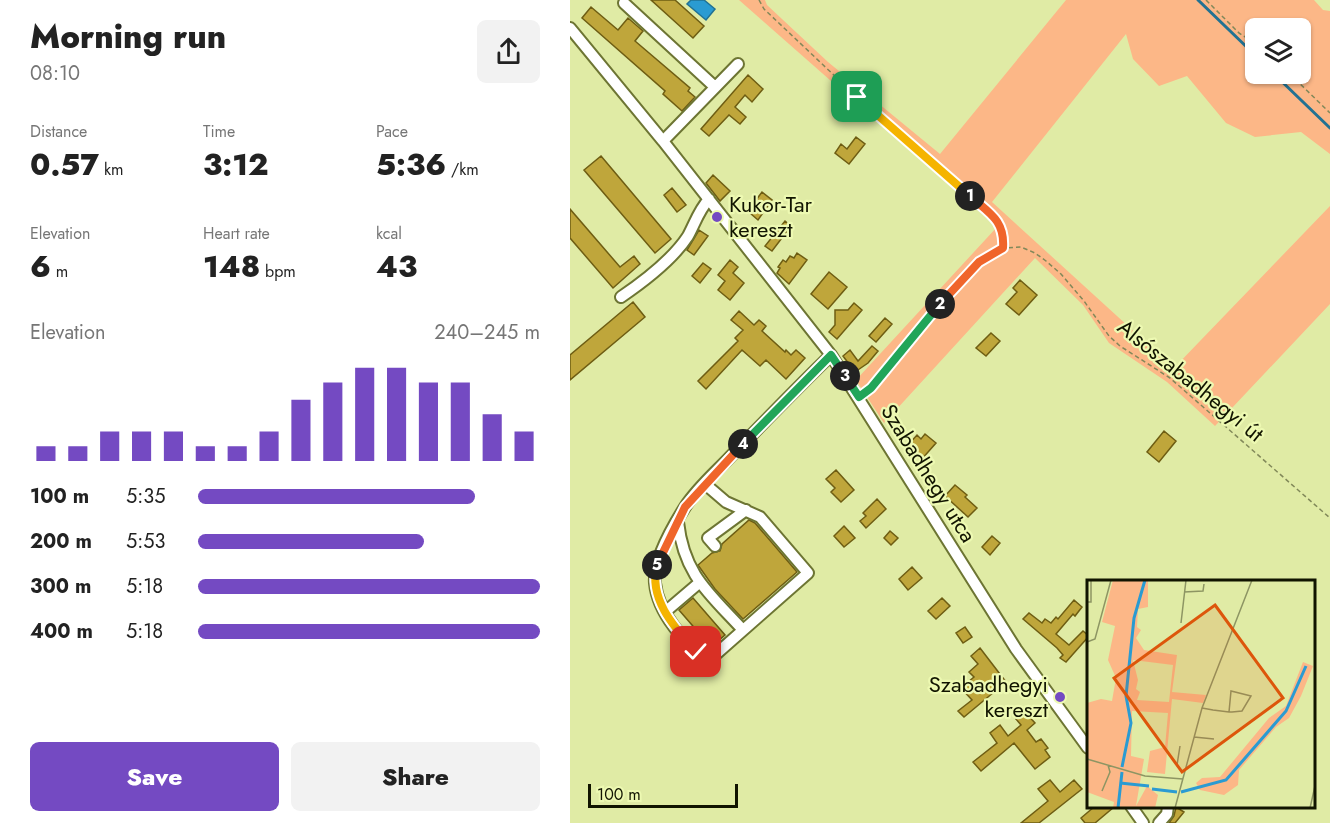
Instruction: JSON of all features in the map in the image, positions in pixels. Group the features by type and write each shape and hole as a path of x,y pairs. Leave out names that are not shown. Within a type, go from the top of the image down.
{"street":[{"path":"624,3 715,87"},
{"name":"Szabadhegy utca","path":"570,28 663,141 831,355 1016,649 1087,745"},
{"path":"663,141 738,64"},
{"path":"621,297 681,246 702,207 709,199"},
{"path":"705,484 722,500 760,517 808,573 707,662 681,635 665,612 656,591 655,578 659,558 685,507 705,484 831,355"},
{"path":"715,546 708,538 746,510"},
{"path":"678,521 686,559 699,583 743,630"},
{"path":"665,612 699,583"},
{"path":"1132,808 1143,823"},
{"path":"1159,823 1167,814 1168,808"}],"path":[{"path":"759,0 764,9 857,97 1001,225 1004,235 1003,248 979,262 967,274 871,388 859,397"},
{"path":"1206,0 1245,37"},
{"path":"1300,84 1330,113"},
{"name":"Alsószabadhegyi út","path":"1003,248 1021,248 1035,253 1046,261 1061,274 1109,336 1120,346 1170,378 1330,518"}],"shaded area":[{"path":"739,0 765,0 767,5 828,62 940,154 1066,0 1314,0 1323,10 1330,11 1330,154 1301,132 1255,137 1226,123 1187,76 1159,86 1133,59 1126,34 992,202 1174,368 1330,206 1330,304 1215,426 1167,382 1109,343 1083,305 1035,258 884,423 856,380 997,227"}],"water":[{"path":"691,0 704,0 715,9 706,20 687,4"}],"building":[{"path":"651,0 675,0 704,26 693,38"},
{"path":"591,7 618,30 628,18 643,31 635,41 690,88 688,91 695,97 682,111 663,94 665,91 582,18"},
{"path":"748,75 763,89 752,102 745,95 735,107 746,117 740,124 729,115 709,136 701,129"},
{"path":"856,137 865,144 849,164 835,153 841,144 847,149"},
{"path":"601,156 671,239 655,253 584,170"},
{"path":"713,175 730,191 720,201 706,183"},
{"path":"672,188 686,205 677,212 664,195"},
{"path":"762,192 772,200 758,220 751,214 759,203 756,200"},
{"path":"570,209 620,267 634,256 640,264 613,288 570,238"},
{"path":"785,221 791,226 772,251 765,246"},
{"path":"699,230 708,236 694,255 687,250"},
{"path":"797,253 807,260 789,284 777,273 780,268 778,267 783,260 786,262 790,256 794,258"},
{"path":"730,260 738,267 733,273 744,283 730,300 718,290 725,281 718,275"},
{"path":"703,263 711,269 700,283 692,276"},
{"path":"829,272 847,287 828,309 811,294"},
{"path":"1020,280 1037,295 1019,315 1006,304 1017,292 1013,288"},
{"path":"633,302 645,317 570,380 570,355"},
{"path":"854,303 862,310 837,339 829,332 835,325 835,310 848,310"},
{"path":"739,311 754,325 759,320 766,326 762,331 785,352 786,350 791,355 796,350 805,358 786,379 766,360 760,366 742,350 706,389 698,381 738,341 735,338 743,330 731,320"},
{"path":"885,318 892,324 876,342 869,336"},
{"path":"991,333 1000,341 986,356 976,348"},
{"path":"872,346 878,351 868,363 852,374 850,370 852,368 843,356 850,350 858,361"},
{"path":"1164,431 1176,441 1159,462 1147,452"},
{"path":"925,434 936,443 921,460 910,451 912,448 908,445 917,435 921,439"},
{"path":"836,470 854,490 841,502 831,492 835,488 826,479"},
{"path":"955,485 977,508 968,517 945,496"},
{"path":"877,499 886,509 866,528 860,521 866,516 863,513"},
{"path":"749,520 755,523 797,572 743,619 715,589 698,565 712,553 720,551 722,544"},
{"path":"844,526 855,538 844,547 834,536"},
{"path":"890,531 898,538 891,545 884,538"},
{"path":"992,536 1000,543 990,555 982,547"},
{"path":"912,567 922,578 908,590 899,579"},
{"path":"693,598 725,635 711,647 679,610"},
{"path":"942,598 950,606 936,619 928,611"},
{"path":"1074,600 1082,607 1056,634 1069,645 1083,631 1087,634 1087,638 1066,662 1060,658 1063,655 1057,648 1023,619 1029,613 1042,623 1045,619 1051,623 1056,617 1058,619"},
{"path":"965,627 972,637 963,643 956,633"},
{"path":"980,648 1006,682 964,717 958,711 972,700 961,688 974,677 969,672 978,664 971,656"},
{"path":"1025,712 1035,723 1027,730 1036,742 1041,739 1048,748 1045,750 1050,757 1035,769 1014,743 981,771 973,762 997,743 990,733 1000,725 1008,736 1021,725 1016,719"},
{"path":"1050,780 1060,792 1074,780 1082,789 1039,823 1021,823 1048,801 1038,789"},
{"path":"1093,808 1113,808 1095,823 1085,823 1081,818"},
{"path":"1176,808 1184,812 1175,823 1169,823"}],"waterway":[{"path":"1198,0 1245,45"},
{"path":"1284,84 1330,128"}],"place":[{"name":"Kukor-Tar kereszt","path":"717,217"},
{"name":"Szabadhegyi kereszt","path":"1060,697"}],"route":[{"path":"696,652 665,612 655,584 659,558 685,507 781,404 831,355 859,397 871,388 967,274 979,262 1003,248 1004,235 1001,225 933,162 857,97"}]}
